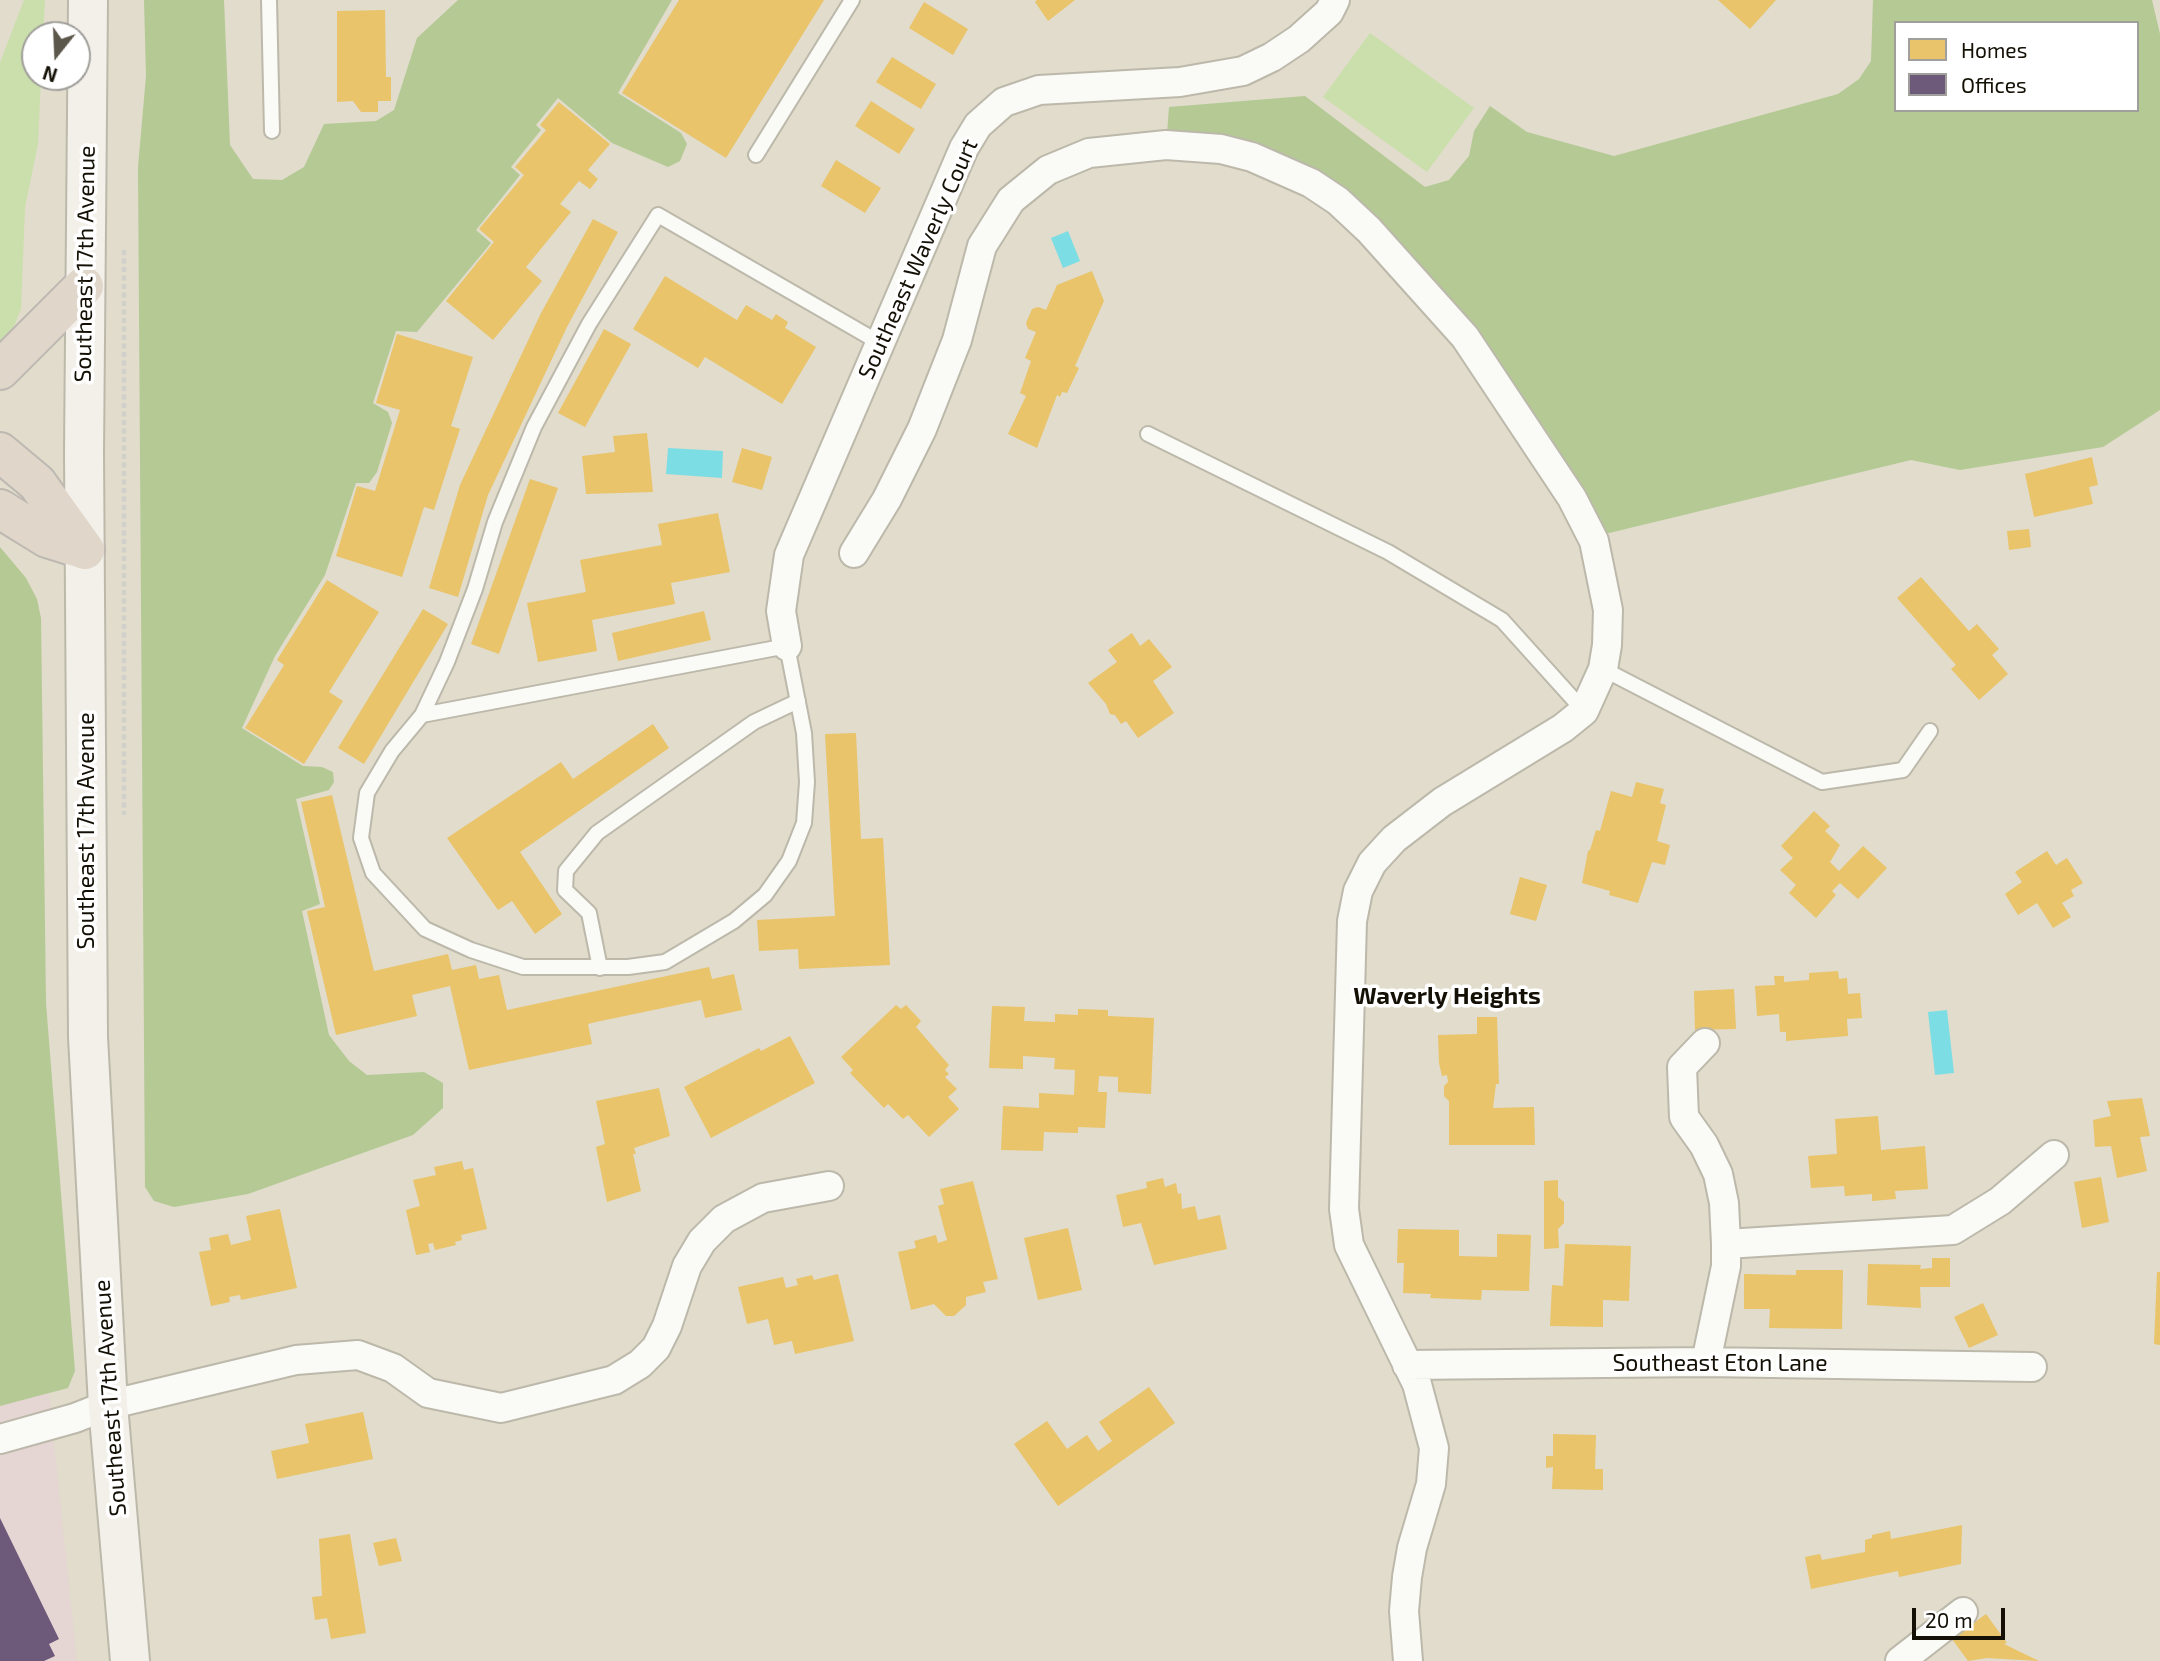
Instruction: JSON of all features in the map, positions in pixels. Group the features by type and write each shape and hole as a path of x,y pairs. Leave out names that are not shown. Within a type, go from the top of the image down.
{"highway":[{"path":"0,370 84,286"},
{"path":"0,452 37,483 85,550"},
{"path":"0,509 47,538 85,550"}],"main road":[{"name":"Southeast 17th Avenue","path":"88,0 84,286 88,1037 108,1405 131,1661"}],"street":[{"name":"Southeast Waverly Court","path":"787,646 780,611 789,555 964,148 978,125 1004,102 1039,90 1180,82 1242,71 1272,57 1299,39 1329,12 1335,0"},
{"path":"854,553 887,499 922,429 957,340 982,246 995,220 1011,200 1048,170 1089,153 1166,145 1221,149 1283,168 1338,201 1368,230 1465,337 1572,498 1594,541 1608,610 1602,669 1584,711 1563,728 1418,820 1372,863 1357,891 1352,921 1344,1209 1349,1245 1416,1384 1434,1448 1431,1484 1412,1548 1407,1577 1404,1611 1408,1661"},
{"path":"1705,1043 1682,1066 1684,1117 1704,1145 1718,1174 1724,1203 1726,1266 1706,1362"},
{"path":"1726,1244 1953,1230 2000,1201 2053,1155"},
{"path":"0,1439 75,1418 108,1405 296,1360 358,1355 393,1368 428,1393 501,1408 614,1380 640,1364 656,1348 667,1326 688,1266 702,1241 724,1219 763,1198 829,1186"},
{"name":"Southeast Eton Lane","path":"1407,1365 1706,1362 2032,1367"},
{"path":"1900,1661 1963,1612"}],"lane":[{"path":"269,0 272,131"},
{"path":"756,155 852,0"},
{"path":"422,715 787,646 798,701 807,782 804,823 789,862 765,895 734,921 665,962 600,968 523,967 471,950 425,929 373,873 361,838 367,793 393,751 422,715 447,662 475,589 495,522 534,427 589,324 658,215 880,343"},
{"path":"1148,434 1388,552 1502,620 1584,711"},
{"path":"1602,669 1822,782 1903,770 1930,731"},
{"path":"600,968 589,913 565,890 566,871 597,833 754,722 798,701"}],"path":[{"name":"Southeast 17th Avenue","path":"124,246 124,827"}],"shaded area":[{"path":"0,565 46,1367 77,1661 0,1661"}],"green space":[{"path":"24,0 45,0 44,21 21,21 21,91 40,91 38,144 25,207 21,309 13,329 0,347 0,63"},
{"path":"144,0 224,0 230,145 253,179 282,180 304,167 324,124 376,121 394,110 417,38 458,0 672,0 618,93 681,133 687,144 680,161 668,167 612,143 558,98 536,125 541,130 511,167 520,175 476,230 491,243 417,332 396,331 373,403 388,412 392,423 377,472 369,483 356,483 325,575 275,656 242,728 303,766 322,767 333,772 334,782 329,790 296,799 320,904 302,911 329,1035 349,1061 367,1075 424,1072 443,1083 443,1108 413,1135 248,1194 174,1207 154,1201 145,1187 138,167 146,76"},
{"path":"1873,0 2152,0 2160,34 2160,410 2103,447 1960,470 1911,460 1605,534 1548,433 1471,330 1336,190 1308,166 1266,146 1224,136 1167,134 1169,107 1305,96 1425,187 1449,180 1469,156 1474,131 1490,106 1527,132 1614,156 1838,94 1859,79 1871,61"},
{"path":"1370,33 1474,108 1427,172 1323,97"},
{"path":"0,547 26,578 37,599 41,618 46,1003 75,1371 68,1388 0,1406"}],"water":[{"path":"1068,231 1080,261 1063,268 1051,238"},
{"path":"668,448 723,451 722,478 666,474"},
{"path":"1947,1010 1954,1073 1935,1075 1928,1012"}],"building: Homes":[{"path":"679,0 824,0 726,158 622,93"},
{"path":"1075,0 1048,21 1035,2"},
{"path":"1718,0 1776,0 1750,29"},
{"path":"924,2 968,29 953,55 909,28"},
{"path":"385,10 386,77 391,77 391,101 378,101 378,112 361,112 353,101 337,102 337,11"},
{"path":"892,57 936,84 921,109 876,82"},
{"path":"871,101 915,129 899,154 855,126"},
{"path":"559,102 610,144 588,170 598,179 590,189 579,181 560,204 571,212 526,267 542,281 493,340 446,301 494,242 479,229 524,175 515,167 546,130 540,125"},
{"path":"836,160 881,188 865,213 821,186"},
{"path":"593,219 618,232 567,327 488,495 458,597 429,588 460,485 541,313"},
{"path":"1092,271 1104,301 1075,366 1079,368 1067,393 1062,392 1060,397 1057,395 1037,448 1008,434 1026,396 1020,393 1031,361 1025,358 1036,332 1028,329 1026,323 1032,309 1038,307 1046,310 1057,285"},
{"path":"665,276 737,320 746,305 772,320 776,314 788,322 785,328 816,347 782,404 705,357 698,368 633,329"},
{"path":"604,329 631,344 585,427 558,413"},
{"path":"397,334 473,357 451,426 460,429 434,510 424,507 402,577 336,556 357,486 375,491 400,410 376,403"},
{"path":"647,433 653,492 586,494 582,456 615,452 613,436"},
{"path":"742,448 772,457 762,490 732,482"},
{"path":"2092,457 2098,485 2089,487 2093,504 2034,517 2025,474"},
{"path":"530,479 558,488 499,654 471,644"},
{"path":"718,513 730,572 671,583 675,604 592,620 597,651 538,662 527,603 586,592 580,560 662,545 658,524"},
{"path":"2029,529 2031,547 2009,550 2007,531"},
{"path":"1921,577 1969,631 1977,624 1999,649 1992,655 2008,674 1979,700 1951,669 1956,665 1897,598"},
{"path":"327,580 379,612 329,692 343,701 304,764 245,728 284,665 277,660"},
{"path":"423,609 448,624 364,764 338,748"},
{"path":"704,611 711,640 618,661 612,633"},
{"path":"1132,633 1140,646 1149,639 1172,667 1153,681 1174,713 1138,738 1126,721 1121,724 1115,715 1110,714 1106,704 1088,683 1117,662 1108,650"},
{"path":"653,724 669,748 520,852 562,914 535,934 512,901 498,910 447,838 561,762 573,779"},
{"path":"856,733 861,839 883,838 890,965 799,969 798,949 759,951 757,920 835,916 825,734"},
{"path":"1636,782 1664,789 1660,803 1666,805 1657,841 1670,845 1665,865 1652,862 1638,903 1609,895 1610,891 1582,883 1588,851 1596,830 1600,831 1611,791 1632,797"},
{"path":"332,795 374,971 448,954 452,970 476,965 479,979 499,975 507,1010 709,967 712,979 734,974 742,1010 705,1018 701,1000 596,1022 588,1024 592,1044 469,1070 450,986 412,995 417,1016 336,1035 307,911 325,907 301,802"},
{"path":"1814,811 1830,826 1825,831 1840,845 1830,862 1839,871 1863,846 1887,868 1858,899 1840,883 1832,891 1836,895 1816,918 1789,893 1796,885 1780,870 1793,858 1781,846"},
{"path":"2047,851 2056,865 2067,858 2083,883 2071,890 2074,896 2062,903 2071,917 2053,928 2037,903 2018,915 2005,894 2022,882 2015,872"},
{"path":"1520,877 1547,885 1536,921 1510,914"},
{"path":"1838,971 1839,979 1847,978 1848,994 1860,993 1862,1018 1847,1019 1848,1036 1786,1041 1786,1032 1780,1032 1779,1014 1757,1016 1755,986 1775,985 1774,976 1784,976 1784,982 1809,980 1809,973"},
{"path":"1734,989 1736,1029 1695,1030 1694,991"},
{"path":"896,1005 901,1009 906,1005 921,1021 916,1027 949,1065 945,1070 949,1074 945,1077 957,1089 948,1097 959,1109 929,1137 908,1115 903,1119 888,1104 884,1108 850,1073 853,1070 841,1057"},
{"path":"992,1006 1025,1007 1024,1021 1055,1022 1055,1014 1078,1015 1078,1009 1108,1010 1108,1016 1154,1018 1151,1094 1118,1092 1118,1077 1099,1076 1098,1092 1107,1092 1105,1128 1078,1127 1078,1133 1044,1132 1043,1151 1001,1150 1003,1106 1039,1108 1039,1093 1074,1095 1075,1070 1054,1069 1055,1058 1023,1056 1023,1069 989,1068"},
{"path":"1477,1017 1497,1017 1499,1084 1496,1084 1493,1108 1534,1107 1535,1145 1449,1145 1449,1101 1444,1096 1444,1086 1448,1082 1447,1075 1442,1076 1439,1063 1438,1035 1477,1034"},
{"path":"790,1036 815,1083 711,1138 684,1087 759,1048 761,1051"},
{"path":"659,1088 670,1136 634,1148 641,1191 607,1202 596,1147 605,1144 596,1101"},
{"path":"2142,1098 2150,1136 2140,1137 2147,1171 2117,1178 2111,1146 2095,1147 2093,1120 2111,1116 2107,1101"},
{"path":"1878,1116 1881,1150 1925,1146 1928,1189 1895,1191 1896,1199 1872,1201 1872,1194 1845,1196 1844,1186 1811,1188 1808,1156 1837,1154 1835,1119"},
{"path":"462,1161 464,1170 473,1168 487,1229 461,1235 462,1240 455,1242 456,1245 435,1250 433,1243 428,1244 430,1252 416,1255 406,1210 420,1206 413,1180 436,1175 434,1167"},
{"path":"2101,1177 2109,1222 2082,1228 2074,1182"},
{"path":"1163,1178 1165,1187 1176,1183 1178,1194 1181,1193 1182,1209 1195,1206 1198,1220 1220,1215 1227,1249 1154,1265 1141,1223 1123,1227 1116,1195 1147,1188 1146,1182"},
{"path":"1558,1180 1558,1197 1564,1202 1564,1223 1558,1229 1559,1248 1544,1249 1544,1181"},
{"path":"973,1181 998,1279 983,1282 986,1292 966,1297 966,1305 954,1316 946,1316 934,1304 911,1310 898,1252 916,1248 914,1241 936,1235 938,1243 947,1240 938,1206 944,1204 940,1189"},
{"path":"280,1209 297,1288 241,1300 240,1295 229,1297 230,1302 211,1306 199,1252 211,1250 209,1238 228,1234 231,1245 251,1240 246,1216"},
{"path":"1068,1228 1082,1290 1038,1300 1024,1238"},
{"path":"1398,1229 1459,1230 1459,1256 1497,1257 1497,1234 1531,1235 1529,1291 1482,1290 1481,1300 1430,1298 1431,1294 1403,1293 1404,1263 1397,1263"},
{"path":"1565,1244 1631,1246 1629,1301 1603,1300 1603,1327 1550,1326 1552,1285 1563,1286"},
{"path":"1932,1258 1950,1258 1950,1287 1920,1287 1921,1308 1867,1305 1868,1264 1921,1265 1920,1269 1932,1268"},
{"path":"1796,1270 1843,1270 1842,1329 1769,1328 1770,1309 1744,1309 1744,1274 1796,1275"},
{"path":"2157,1272 2160,1272 2160,1345 2154,1344"},
{"path":"838,1274 854,1341 795,1354 792,1341 774,1345 768,1319 747,1324 738,1287 783,1277 786,1288 798,1285 796,1279 812,1275 814,1280"},
{"path":"1983,1303 1998,1335 1969,1348 1954,1317"},
{"path":"1149,1387 1175,1423 1058,1506 1014,1444 1047,1421 1067,1449 1087,1435 1098,1451 1112,1441 1099,1422"},
{"path":"363,1412 373,1459 277,1479 271,1451 309,1443 305,1424"},
{"path":"1553,1434 1596,1435 1595,1469 1603,1469 1603,1490 1552,1489 1553,1467 1546,1468 1546,1456 1553,1456"},
{"path":"1962,1525 1961,1564 1899,1577 1898,1571 1811,1589 1805,1557 1820,1554 1822,1560 1865,1552 1865,1540 1872,1538 1872,1535 1890,1531 1891,1539"},
{"path":"350,1534 366,1633 331,1639 327,1618 315,1620 312,1597 322,1596 319,1539"},
{"path":"396,1538 402,1561 379,1566 373,1543"},
{"path":"1986,1614 2007,1643 2004,1644 2039,1661 1987,1658 1968,1661 1952,1639"}],"building: Offices":[{"path":"0,1518 59,1639 49,1644 55,1656 44,1661 0,1661"}],"district":[{"name":"Waverly Heights","path":"1447,996"}]}
